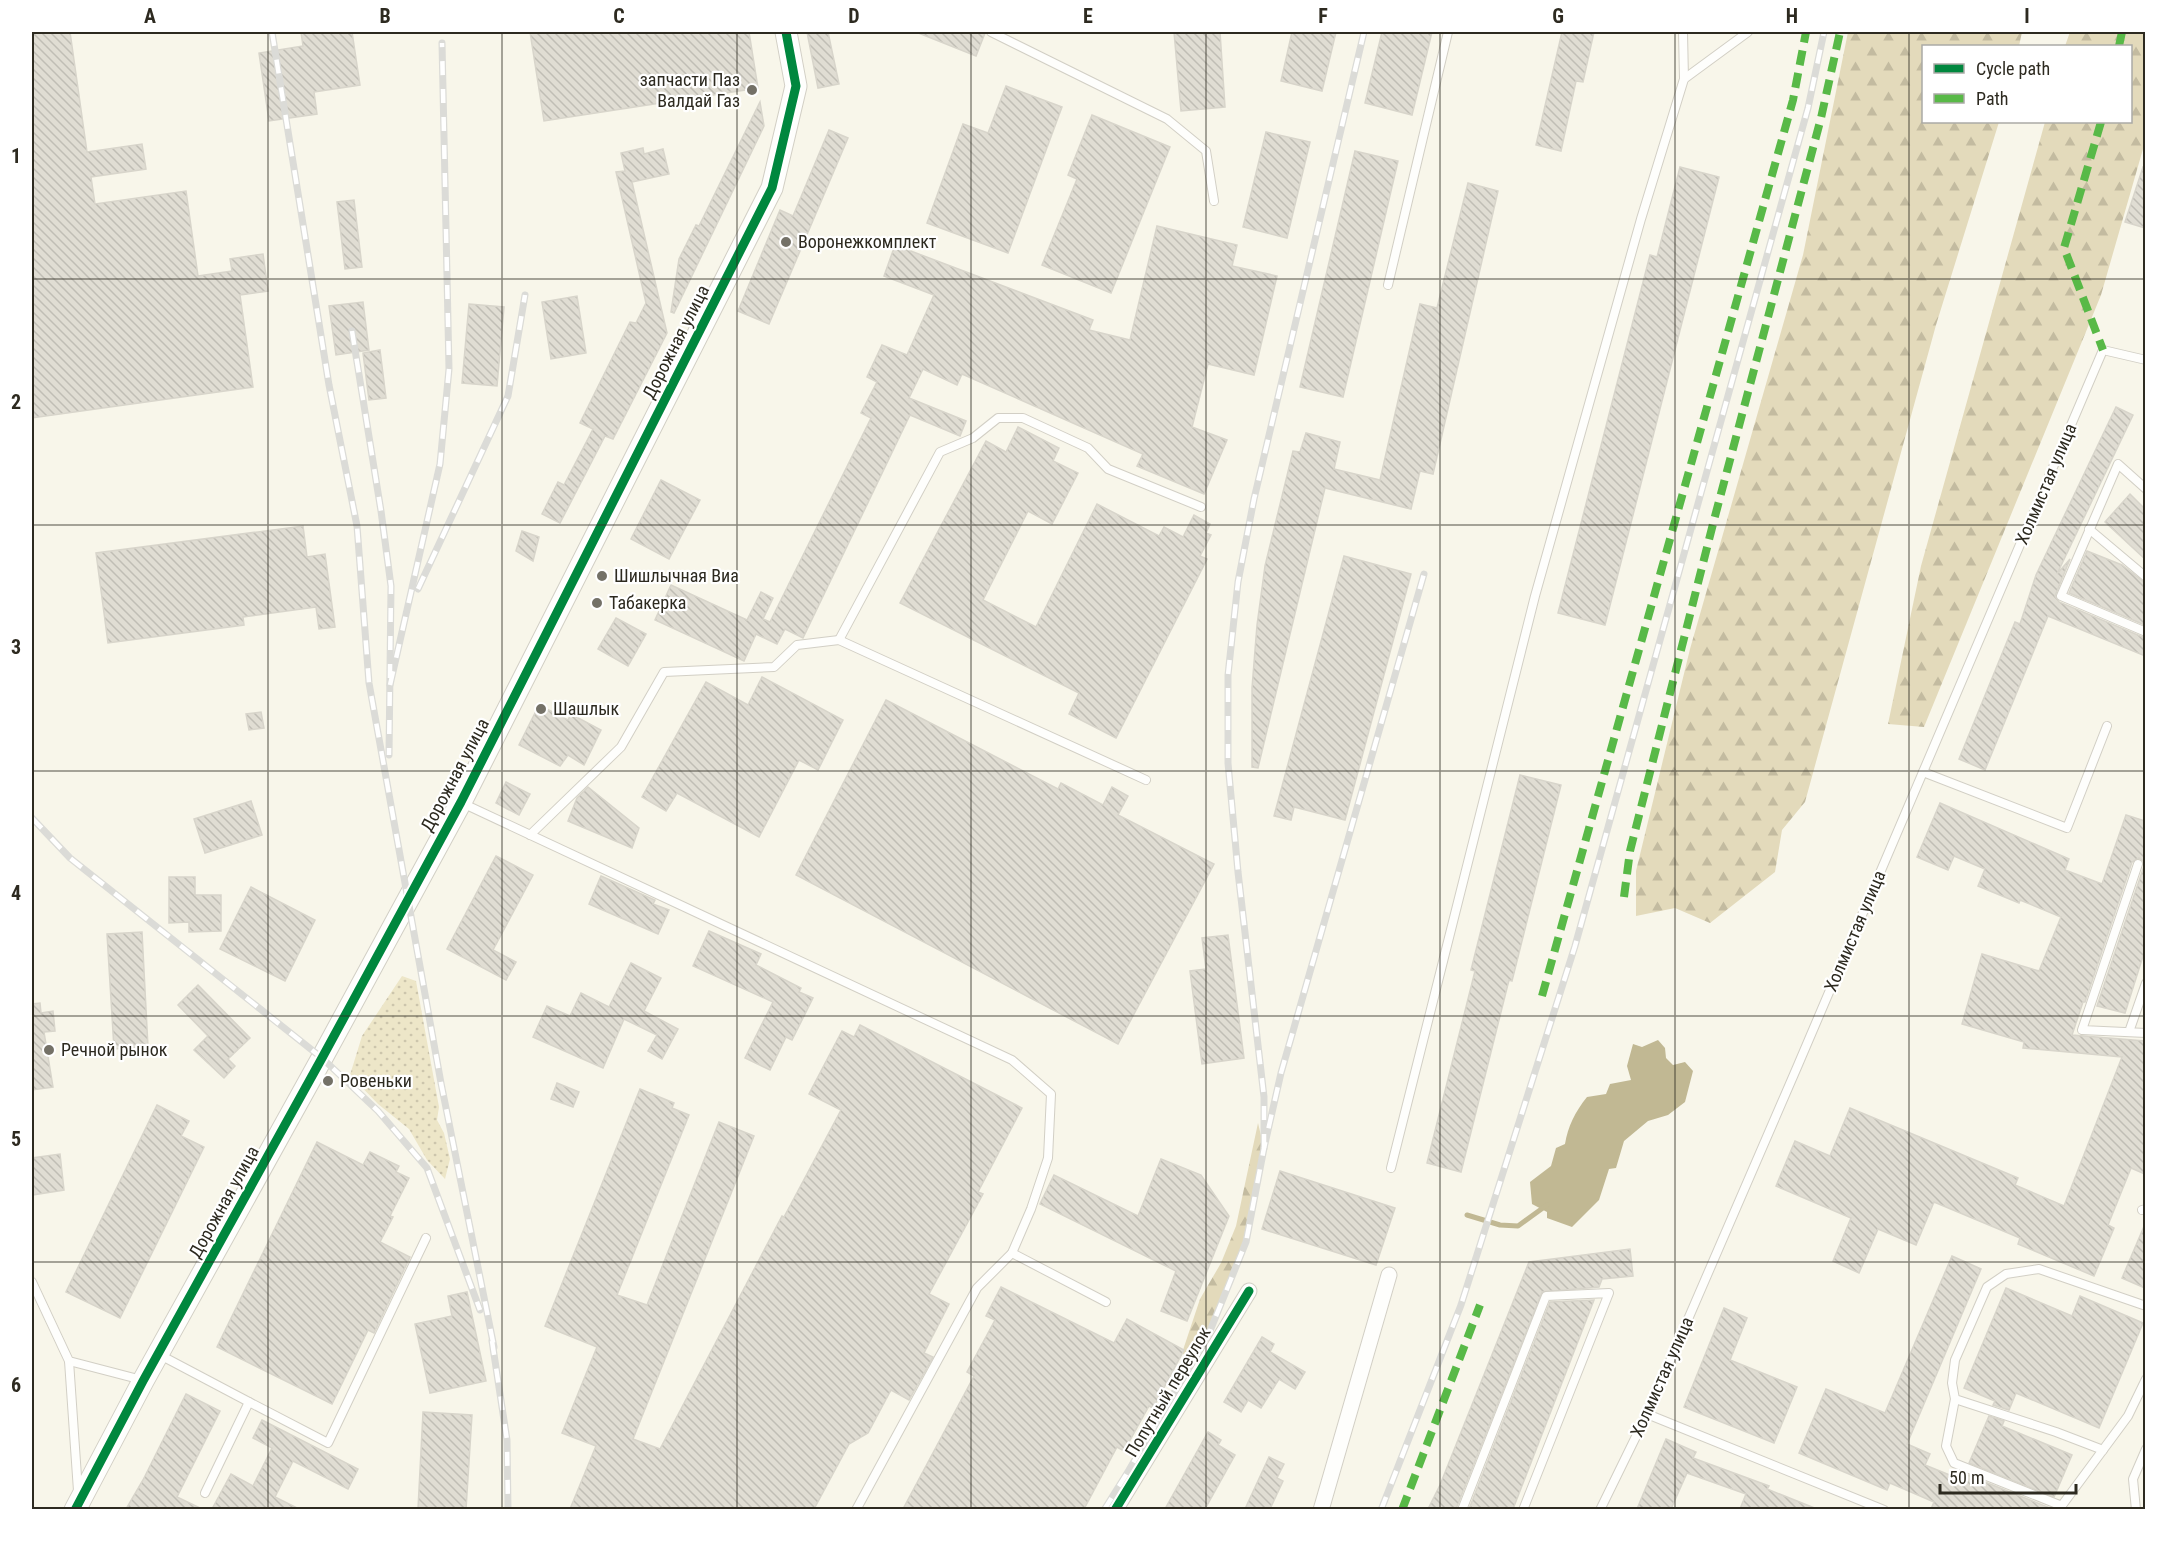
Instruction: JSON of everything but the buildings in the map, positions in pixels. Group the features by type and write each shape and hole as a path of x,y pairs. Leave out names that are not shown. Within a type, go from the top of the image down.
{"street":[{"name":"Дорожная улица","path":"77,1507 143,1381 461,802 772,188 796,86 786,32"},
{"path":"1321,1509 1389,1275"},
{"name":"Попутный переулок","path":"1115,1509 1249,1291"}],"lane":[{"path":"991,32 1167,119 1206,151 1214,201"},
{"path":"1388,285 1448,32"},
{"path":"1391,1168 1535,596 1638,230 1684,79 1683,32"},
{"path":"1684,79 1748,32"},
{"name":"Холмистая улица","path":"1600,1509 1647,1414 2103,350 2145,360"},
{"path":"839,640 940,452 973,438 998,418 1023,418 1088,448 1108,468 1201,507"},
{"path":"2145,489 2118,464 2061,596 2145,632"},
{"path":"2089,529 2145,577"},
{"path":"530,835 621,747 664,672 774,667 797,645 839,640 1146,780"},
{"path":"1923,772 2067,828 2107,726"},
{"path":"461,802 1012,1060 1051,1094 1048,1158 1031,1209 1011,1253 977,1288 856,1509"},
{"path":"2138,864 2082,1030 2145,1033"},
{"path":"2129,1032 2145,984"},
{"path":"158,1354 328,1443 426,1238"},
{"path":"1011,1253 1106,1302"},
{"path":"2145,1306 2039,1269 2006,1274 1987,1287 1955,1360 1952,1383 1955,1399 1946,1446 1954,1463 2061,1508 2128,1416 2145,1379"},
{"path":"32,1282 69,1361 77,1507"},
{"path":"1462,1509 1546,1296 1609,1293 1523,1509"},
{"path":"69,1361 143,1381"},
{"path":"1955,1399 2103,1450"},
{"path":"205,1493 249,1402"},
{"path":"1647,1414 1884,1509"},
{"path":"2136,1509 2133,1479 2145,1449"}],"shaded area":[{"path":"402,976 416,981 439,1107 437,1120 444,1133 450,1159 445,1179 427,1160 409,1129 378,1104 350,1075 362,1036"},
{"path":"1658,1040 1665,1048 1666,1058 1673,1065 1685,1062 1693,1071 1685,1102 1668,1115 1648,1121 1624,1141 1616,1168 1609,1169 1599,1200 1572,1227 1547,1218 1547,1212 1532,1204 1530,1182 1551,1166 1556,1148 1565,1144 1573,1119 1587,1097 1606,1094 1610,1084 1631,1080 1627,1066 1633,1044 1642,1047"}],"green space":[{"path":"1848,32 2022,32 2019,45 1922,45 1922,123 1999,123 1936,325 1805,802 1782,830 1775,872 1710,923 1675,908 1636,916 1636,871 1690,649 1803,255"},
{"path":"2070,32 2145,32 2145,142 2101,295 1924,727 1888,724 1921,566 2045,123 2132,123 2132,45 2065,45"},
{"path":"1258,1123 1264,1148 1246,1242 1210,1331 1193,1362 1182,1353 1200,1299 1221,1263 1236,1226"}],"waterway":[{"path":"1467,1215 1500,1225 1518,1226 1547,1205"}],"railway":[{"path":"272,32 329,385 357,526 369,683 441,1083 494,1347"},
{"path":"1264,1148 1264,1097 1228,763 1228,675 1238,582 1254,499 1364,32"},
{"path":"1381,1510 1461,1305 1575,946 1808,108 1824,32"},
{"path":"390,685 440,464 449,369 442,43"},
{"path":"418,589 508,396 525,295"},
{"path":"352,331 391,586 389,755"},
{"path":"1104,1510 1210,1331 1246,1242 1281,1073 1424,574"},
{"path":"32,818 70,858 322,1058 378,1111 427,1168 480,1310"},
{"path":"492,1341 507,1440 508,1510"}],"marked path":[{"path":"1542,996 1793,100 1806,32"},
{"path":"1624,897 1630,851 1714,520 1821,118 1840,32"},
{"path":"2119,45 2122,32"},
{"path":"2101,123 2064,248 2103,350"},
{"path":"1402,1510 1480,1305"}],"cycle path":[{"path":"75,1510 143,1381 461,802 772,188 796,86 786,32"},
{"path":"1115,1510 1249,1291"}],"place":[{"name":"запчасти Паз Валдай Газ","path":"752,90"},
{"name":"Воронежкомплект","path":"786,242"},
{"name":"Шишлычная Виа","path":"602,576"},
{"name":"Табакерка","path":"597,603"},
{"name":"Шашлык","path":"541,709"},
{"name":"Речной рынок","path":"49,1050"},
{"name":"Ровеньки","path":"328,1081"}]}
